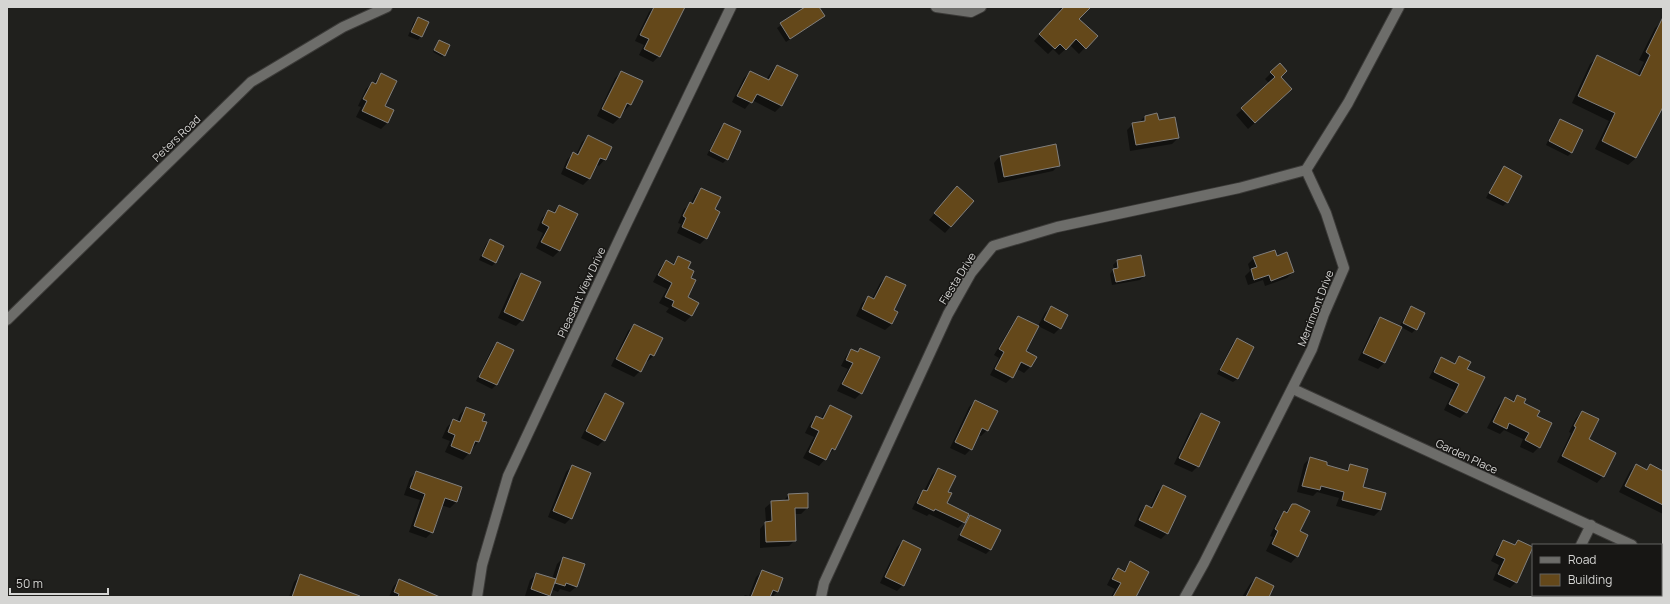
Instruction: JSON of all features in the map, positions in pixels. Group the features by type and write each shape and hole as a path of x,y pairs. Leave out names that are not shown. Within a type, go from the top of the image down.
{"street":[{"name":"Peters Road","path":"7,320 251,82 343,27 387,7"},
{"name":"Pleasant View Drive","path":"477,597 482,565 508,476 622,232 731,7"},
{"path":"936,7 971,12 981,7"},
{"path":"1306,170 1348,103 1399,7"},
{"name":"Merrimont Drive","path":"1185,597 1293,389 1312,349 1324,314 1344,268 1326,213 1306,170"},
{"name":"Fiesta Drive","path":"821,597 824,583 948,314 971,273 993,246 1057,227 1239,188 1306,170"},
{"name":"Garden Place","path":"1293,389 1630,544"},
{"path":"1582,544 1591,525"}],"building":[{"path":"654,7 685,7 660,57 644,49 649,39 640,35"},
{"path":"805,7 819,7 825,16 790,39 780,23"},
{"path":"1064,7 1091,7 1079,19 1098,36 1086,49 1076,39 1066,50 1060,44 1055,49 1039,34"},
{"path":"418,17 429,22 422,37 411,32"},
{"path":"1663,17 1663,107 1636,158 1602,141 1615,113 1578,96 1597,55 1640,76 1650,55 1646,52"},
{"path":"439,40 450,45 445,56 434,50"},
{"path":"1280,63 1287,71 1281,77 1292,89 1255,123 1241,108 1275,77 1270,72"},
{"path":"777,65 798,75 782,106 757,94 752,103 737,96 750,71 769,80"},
{"path":"621,71 643,81 631,105 627,103 620,118 602,109"},
{"path":"381,73 397,81 385,106 394,110 388,123 362,111 367,101 363,99 372,82 376,84"},
{"path":"1157,113 1159,120 1175,117 1179,138 1136,145 1132,123 1145,121 1145,116"},
{"path":"1560,119 1583,130 1572,153 1549,141"},
{"path":"724,123 741,131 728,160 710,151"},
{"path":"588,135 612,147 606,160 600,158 590,179 566,168 573,152 578,155"},
{"path":"1056,144 1060,166 1004,177 1000,156"},
{"path":"1504,166 1522,176 1508,203 1489,193"},
{"path":"957,186 974,201 951,227 934,213"},
{"path":"701,188 721,197 715,209 720,212 707,239 682,227 686,218 683,216 690,202 693,204"},
{"path":"559,205 578,214 560,251 541,242 549,227 542,223 548,210 555,213"},
{"path":"490,239 504,246 496,263 482,256"},
{"path":"1275,250 1277,256 1287,252 1294,272 1271,281 1269,275 1254,280 1251,269 1257,267 1253,257"},
{"path":"1141,255 1145,276 1116,282 1113,269 1118,268 1117,260"},
{"path":"678,256 691,262 688,268 694,271 691,278 696,280 688,297 699,303 692,316 672,306 674,301 665,297 672,283 658,275 666,260 674,265"},
{"path":"521,273 541,282 523,321 504,312"},
{"path":"886,276 906,285 894,310 898,312 892,324 862,309 868,296 874,299"},
{"path":"1051,306 1068,315 1061,329 1044,320"},
{"path":"1411,306 1425,313 1417,330 1403,323"},
{"path":"1018,316 1039,326 1026,351 1037,357 1031,367 1021,362 1013,378 995,369 1004,352 999,349"},
{"path":"1380,317 1402,327 1385,363 1363,353"},
{"path":"634,324 663,338 654,356 650,354 641,372 616,359"},
{"path":"1237,338 1254,347 1238,379 1220,370"},
{"path":"497,342 514,350 497,385 479,377"},
{"path":"860,348 880,357 862,394 842,384 853,363 846,360 851,349 858,352"},
{"path":"1459,356 1471,362 1467,369 1485,377 1467,413 1449,404 1459,384 1434,372 1441,357 1455,364"},
{"path":"605,393 624,403 605,441 586,431"},
{"path":"1517,395 1526,399 1524,403 1540,411 1537,416 1552,423 1540,448 1525,440 1529,433 1509,423 1507,429 1493,422 1505,397 1514,402"},
{"path":"975,400 998,411 988,431 982,428 972,450 955,442"},
{"path":"830,405 852,416 835,450 832,448 826,460 809,452 819,431 811,427 816,416 823,419"},
{"path":"466,407 485,414 482,421 487,422 479,442 475,441 470,454 451,446 455,435 448,432 453,419 460,422"},
{"path":"1582,411 1599,419 1589,439 1616,453 1604,477 1562,456 1576,427 1574,426"},
{"path":"1201,413 1220,422 1199,467 1179,458"},
{"path":"1310,457 1327,462 1327,465 1348,471 1350,464 1368,469 1363,487 1386,493 1381,510 1342,500 1344,492 1321,486 1320,490 1302,486"},
{"path":"1636,464 1647,470 1650,464 1663,471 1663,505 1625,486"},
{"path":"572,465 591,473 572,519 553,511"},
{"path":"938,468 956,476 948,492 952,493 947,503 969,514 965,523 935,509 934,511 917,503 923,490 927,491"},
{"path":"416,471 462,487 457,502 445,498 433,533 414,526 425,494 410,488"},
{"path":"1163,485 1186,496 1168,534 1139,520 1146,505 1152,508"},
{"path":"808,493 808,508 795,508 796,541 766,542 765,522 772,521 771,501 789,500 788,494"},
{"path":"1292,504 1296,504 1310,511 1300,531 1308,535 1298,557 1272,544 1278,531 1275,529 1284,511 1287,513"},
{"path":"970,515 1001,530 991,550 960,535"},
{"path":"903,540 921,549 904,586 885,577"},
{"path":"1503,540 1515,545 1518,540 1532,547 1517,583 1498,574 1505,559 1496,555"},
{"path":"563,557 585,564 577,587 566,583 565,586 555,583"},
{"path":"1130,561 1149,572 1136,597 1113,597 1121,583 1112,579 1118,568 1125,572"},
{"path":"762,570 783,578 778,592 773,590 770,597 751,597"},
{"path":"536,573 556,579 550,596 531,589"},
{"path":"300,574 360,596 292,597"},
{"path":"1256,577 1274,586 1269,597 1246,597"},
{"path":"399,579 440,597 398,597 399,594 394,592"}]}
